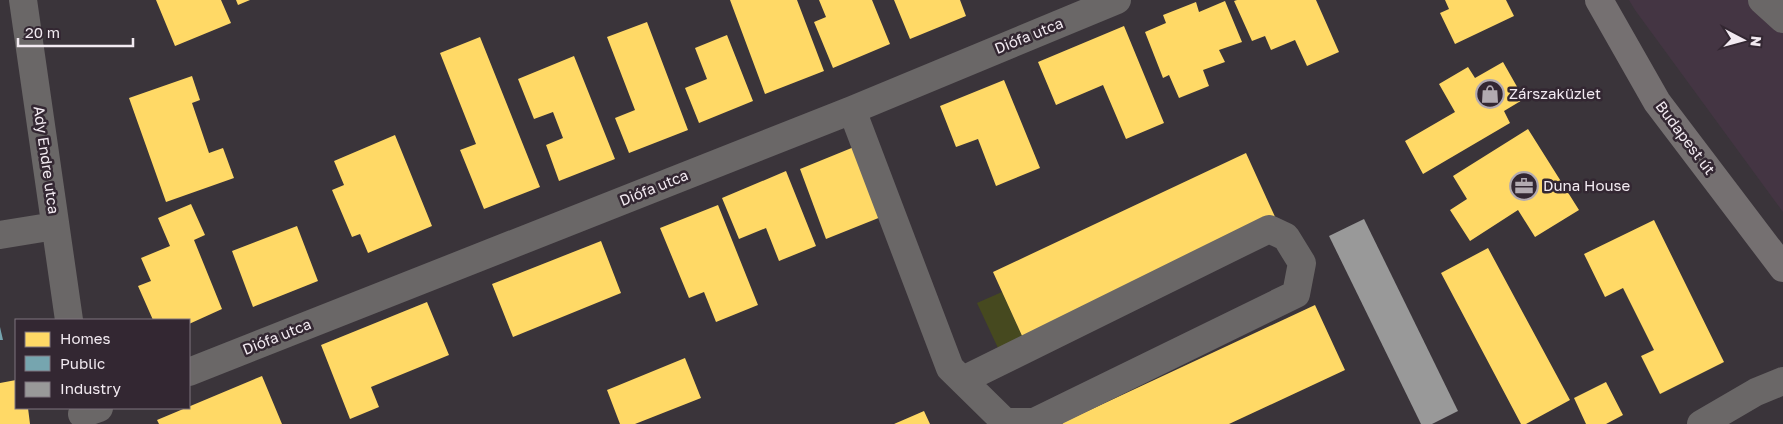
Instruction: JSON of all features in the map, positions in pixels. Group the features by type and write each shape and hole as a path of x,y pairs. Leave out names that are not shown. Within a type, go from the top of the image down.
{"main road":[{"name":"Budapest út","path":"1599,0 1657,102 1783,268"}],"street":[{"name":"Ady Endre utca","path":"23,0 69,319"},
{"name":"Diófa utca","path":"190,372 852,110 1117,0"},
{"path":"1762,0 1783,19"},
{"path":"852,110 950,368 962,380 1005,422 1034,422 1296,294 1302,263 1286,237 1269,229 962,380"},
{"path":"0,235 55,226"},
{"path":"1701,424 1756,392 1783,381"}],"shaded area":[{"path":"1629,0 1783,0 1783,212 1635,10"}],"green space":[{"path":"1002,292 1023,338 998,348 977,303"}],"building: Homes":[{"path":"156,0 221,0 231,23 175,46"},
{"path":"236,0 250,0 238,5"},
{"path":"730,0 797,0 824,71 765,94"},
{"path":"819,0 872,0 890,44 833,68 814,22 826,17"},
{"path":"894,0 960,0 966,16 910,39"},
{"path":"1316,0 1339,52 1307,66 1295,40 1271,50 1265,36 1252,41 1234,1"},
{"path":"1445,0 1506,0 1514,16 1455,44 1440,13 1449,9"},
{"path":"1225,1 1242,42 1219,50 1225,62 1203,70 1209,86 1179,98 1169,75 1163,78 1145,32 1166,23 1163,15 1196,2 1199,12"},
{"path":"647,22 688,130 629,153 615,118 635,110 607,37"},
{"path":"1124,26 1164,123 1126,139 1103,85 1056,105 1038,62"},
{"path":"727,35 753,101 699,123 685,88 707,79 695,48"},
{"path":"480,37 540,187 484,209 460,150 476,144 440,53"},
{"path":"574,56 615,159 559,181 546,145 563,138 553,112 534,119 518,79"},
{"path":"1503,62 1524,99 1504,111 1510,123 1423,174 1405,141 1455,112 1439,84 1468,67 1475,78"},
{"path":"192,76 200,100 192,103 209,153 223,148 234,178 166,202 129,98"},
{"path":"1004,80 1040,168 996,186 978,139 956,147 940,106"},
{"path":"1528,129 1579,210 1535,237 1518,210 1470,241 1450,210 1467,199 1453,176"},
{"path":"395,135 432,226 368,253 360,234 352,237 332,190 344,185 334,161"},
{"path":"854,147 881,217 826,239 800,169"},
{"path":"1246,153 1276,219 1023,338 993,272"},
{"path":"786,171 816,246 779,261 766,228 739,239 722,198"},
{"path":"191,204 205,235 194,240 222,309 190,324 190,319 153,319 138,286 151,281 141,258 170,246 158,218"},
{"path":"718,205 758,305 716,322 704,292 689,298 660,228"},
{"path":"1654,220 1724,362 1660,394 1641,356 1654,350 1623,288 1605,297 1584,254"},
{"path":"297,226 318,281 253,307 232,251"},
{"path":"601,241 621,293 513,337 492,284"},
{"path":"1488,248 1570,400 1526,424 1521,424 1441,273"},
{"path":"427,302 449,355 371,387 379,407 350,419 321,345"},
{"path":"1315,305 1345,370 1229,424 1062,423"},
{"path":"685,358 701,398 635,424 620,424 607,390"},
{"path":"262,376 282,424 159,424 157,420 183,409 190,409 190,406"},
{"path":"15,380 15,409 28,409 30,424 0,424 0,383"},
{"path":"1606,382 1623,415 1606,424 1586,424 1574,398"},
{"path":"924,411 930,424 894,424"}],"building: Public":[{"path":"0,327 3,340 0,340"}],"building: Industry":[{"path":"1364,219 1458,411 1432,424 1421,424 1329,236"}],"place":[{"name":"Zárszaküzlet","path":"1490,94"},
{"name":"Duna House","path":"1524,186"}]}
